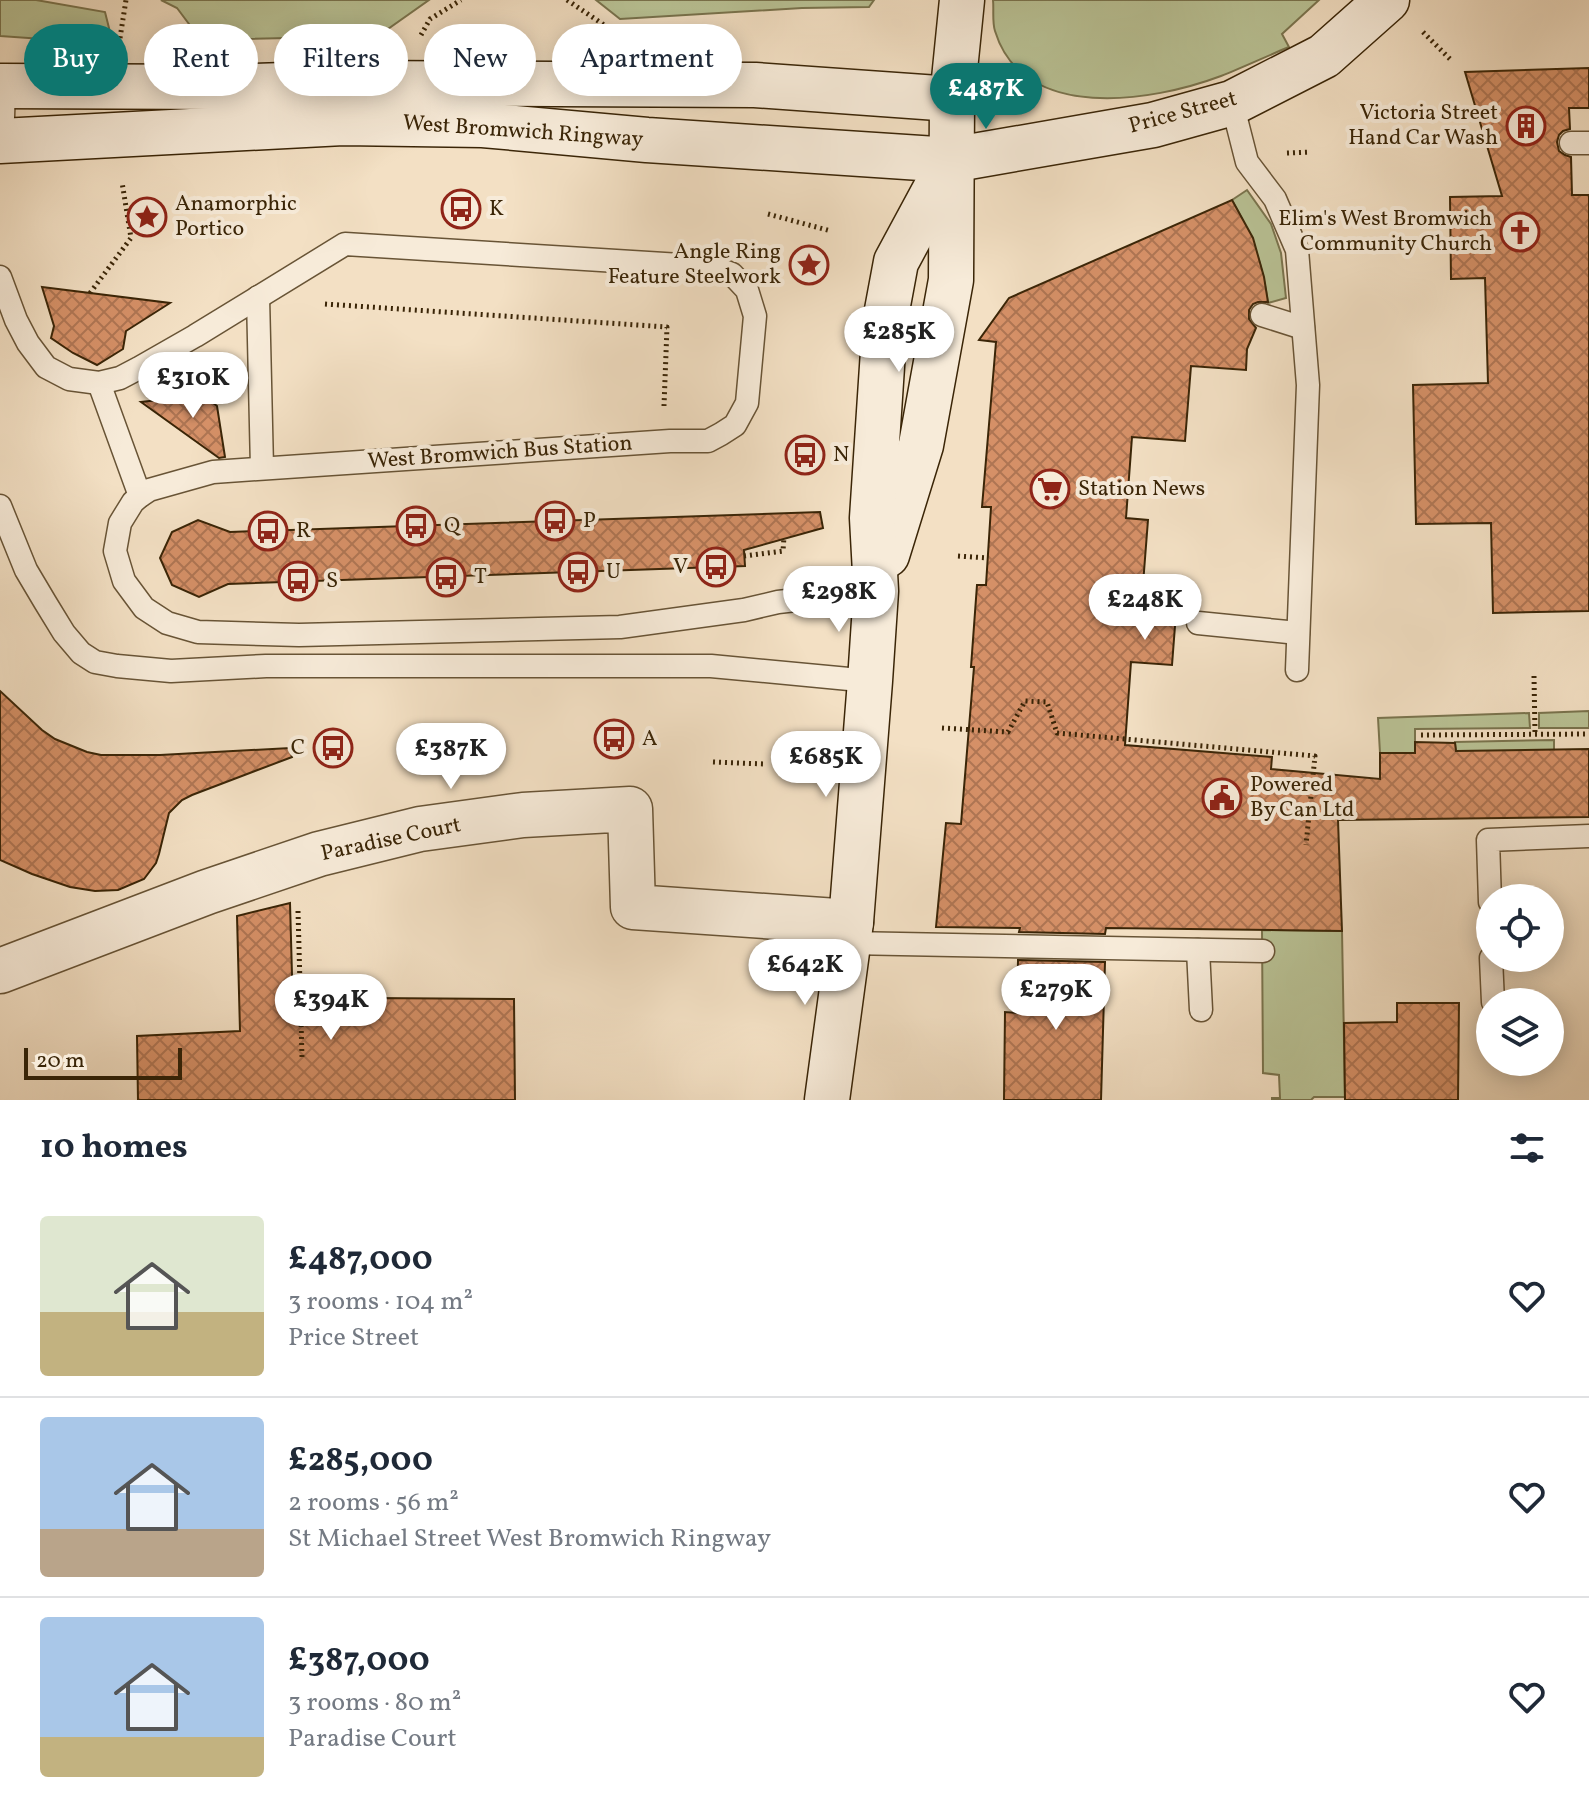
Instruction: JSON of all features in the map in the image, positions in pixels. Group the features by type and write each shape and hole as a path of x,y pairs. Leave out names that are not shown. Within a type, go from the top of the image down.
{"street":[{"path":"876,591 921,445 951,280 952,99 962,0"},
{"name":"Price Street","path":"951,160 1153,125 1232,103 1403,14"},
{"name":"West Bromwich Ringway","path":"2,86 225,87 343,83 755,85 952,99"},
{"name":"West Bromwich Ringway","path":"1,148 343,123 483,125 647,140 951,160"},
{"path":"827,1100 849,933 870,681 876,591 872,518 885,321 896,262 951,160"},
{"name":"Paradise Court","path":"0,971 207,892 319,854 420,829 523,815 630,809 633,907 849,933"}],"lane":[{"path":"1,148 2,86"},
{"path":"1232,103 1247,162 1275,199 1297,250 1308,385 1297,670"},
{"name":"West Bromwich Bus Station","path":"99,383 120,378 139,368 345,244 713,267 732,274 747,290 755,316 747,403 735,425 708,441 213,472 149,490 140,496"},
{"path":"0,277 16,320 46,367 69,379 99,383 140,496 120,523 115,551 124,581 144,608 167,623 198,632 299,635 620,627 744,610 778,602 876,591"},
{"path":"258,297 262,468"},
{"path":"1262,315 1303,328"},
{"path":"0,506 26,570 45,602 72,643 95,662 171,671 266,666 711,666 870,681"},
{"path":"1198,623 1298,633"},
{"path":"1489,884 1488,840 1589,836"},
{"path":"849,933 1263,951"},
{"path":"1198,950 1201,1010"}],"path":[{"path":"122,24 126,0"},
{"path":"415,46 430,19 461,0"},
{"path":"567,0 601,24"},
{"path":"1403,14 1451,60"},
{"path":"90,293 131,238 121,176"},
{"path":"768,214 831,231"},
{"path":"259,339 313,303 667,327 664,413"},
{"path":"744,556 783,551 784,537"},
{"path":"958,556 988,558"},
{"path":"1534,676 1535,734"},
{"path":"942,728 1008,732 1025,701 1047,702 1057,733 1315,756 1306,845"},
{"path":"1421,735 1589,734"},
{"path":"713,762 765,764"},
{"path":"286,866 298,901 302,1058"}],"green space":[{"path":"0,0 36,0 105,12 108,24 24,24 24,38 0,36"},
{"path":"161,0 429,0 395,24 274,24 274,38 258,39 258,24 189,24 177,8"},
{"path":"596,0 874,0 869,7 620,19"},
{"path":"993,0 1319,0 1282,34 1289,47 1193,85 1161,93 1093,98 1061,93 1032,80 1010,60 995,31"},
{"path":"1247,190 1271,224 1281,253 1286,298 1268,303 1256,250 1232,200"},
{"path":"1589,711 1589,728 1539,728 1539,713"},
{"path":"1529,713 1530,728 1415,729 1415,753 1380,753 1378,718"},
{"path":"1554,740 1554,751 1456,752 1455,742"},
{"path":"1262,930 1342,931 1345,1097 1272,1100 1280,1098 1279,1075 1263,1073"}],"building":[{"path":"1589,68 1589,108 1569,108 1570,129 1559,135 1557,142 1559,151 1571,157 1572,195 1589,195 1589,611 1493,613 1491,523 1416,524 1413,385 1488,383 1485,278 1451,279 1450,197 1502,196 1465,72"},
{"path":"1232,200 1253,238 1268,302 1253,304 1249,310 1249,319 1256,328 1247,349 1246,370 1191,366 1185,441 1132,437 1126,518 1148,520 1142,597 1177,600 1172,665 1131,662 1125,745 1272,757 1271,769 1380,779 1380,753 1415,753 1415,742 1455,743 1456,751 1589,749 1589,817 1338,820 1342,931 1106,928 1105,934 1019,932 1020,928 936,927 946,823 961,824 974,667 971,667 977,585 986,585 991,507 982,507 996,342 979,340 1009,298"},
{"path":"42,287 170,303 126,331 123,349 97,365 51,338 54,326"},
{"path":"203,395 217,406 225,457 219,458 141,402"},
{"path":"820,512 823,528 744,550 745,566 228,584 199,597 172,585 160,558 172,532 198,520 230,532"},
{"path":"0,691 42,730 87,752 101,755 160,755 290,748 292,757 182,800 169,813 156,863 144,879 118,890 95,891 70,887 0,860"},
{"path":"290,903 293,1011 373,1010 373,998 514,999 515,1100 138,1100 137,1036 240,1031 237,916"},
{"path":"1018,960 1105,962 1101,1100 1004,1100 1005,1012 1017,1013"},
{"path":"1397,1003 1459,1003 1458,1100 1345,1100 1344,1023 1397,1022"}],"place":[{"name":"Victoria Street Hand Car Wash","path":"1526,126"},
{"name":"K","path":"461,209"},
{"name":"Anamorphic Portico","path":"147,217"},
{"name":"Elim's West Bromwich Community Church","path":"1520,232"},
{"name":"Angle Ring Feature Steelwork","path":"809,265"},
{"name":"N","path":"805,455"},
{"name":"Station News","path":"1050,489"},
{"name":"P","path":"555,521"},
{"name":"Q","path":"416,526"},
{"name":"R","path":"268,531"},
{"name":"V","path":"716,567"},
{"name":"U","path":"578,572"},
{"name":"T","path":"446,577"},
{"name":"S","path":"298,581"},
{"name":"A","path":"614,739"},
{"name":"C","path":"333,748"},
{"name":"Powered By Can Ltd","path":"1222,798"}]}
